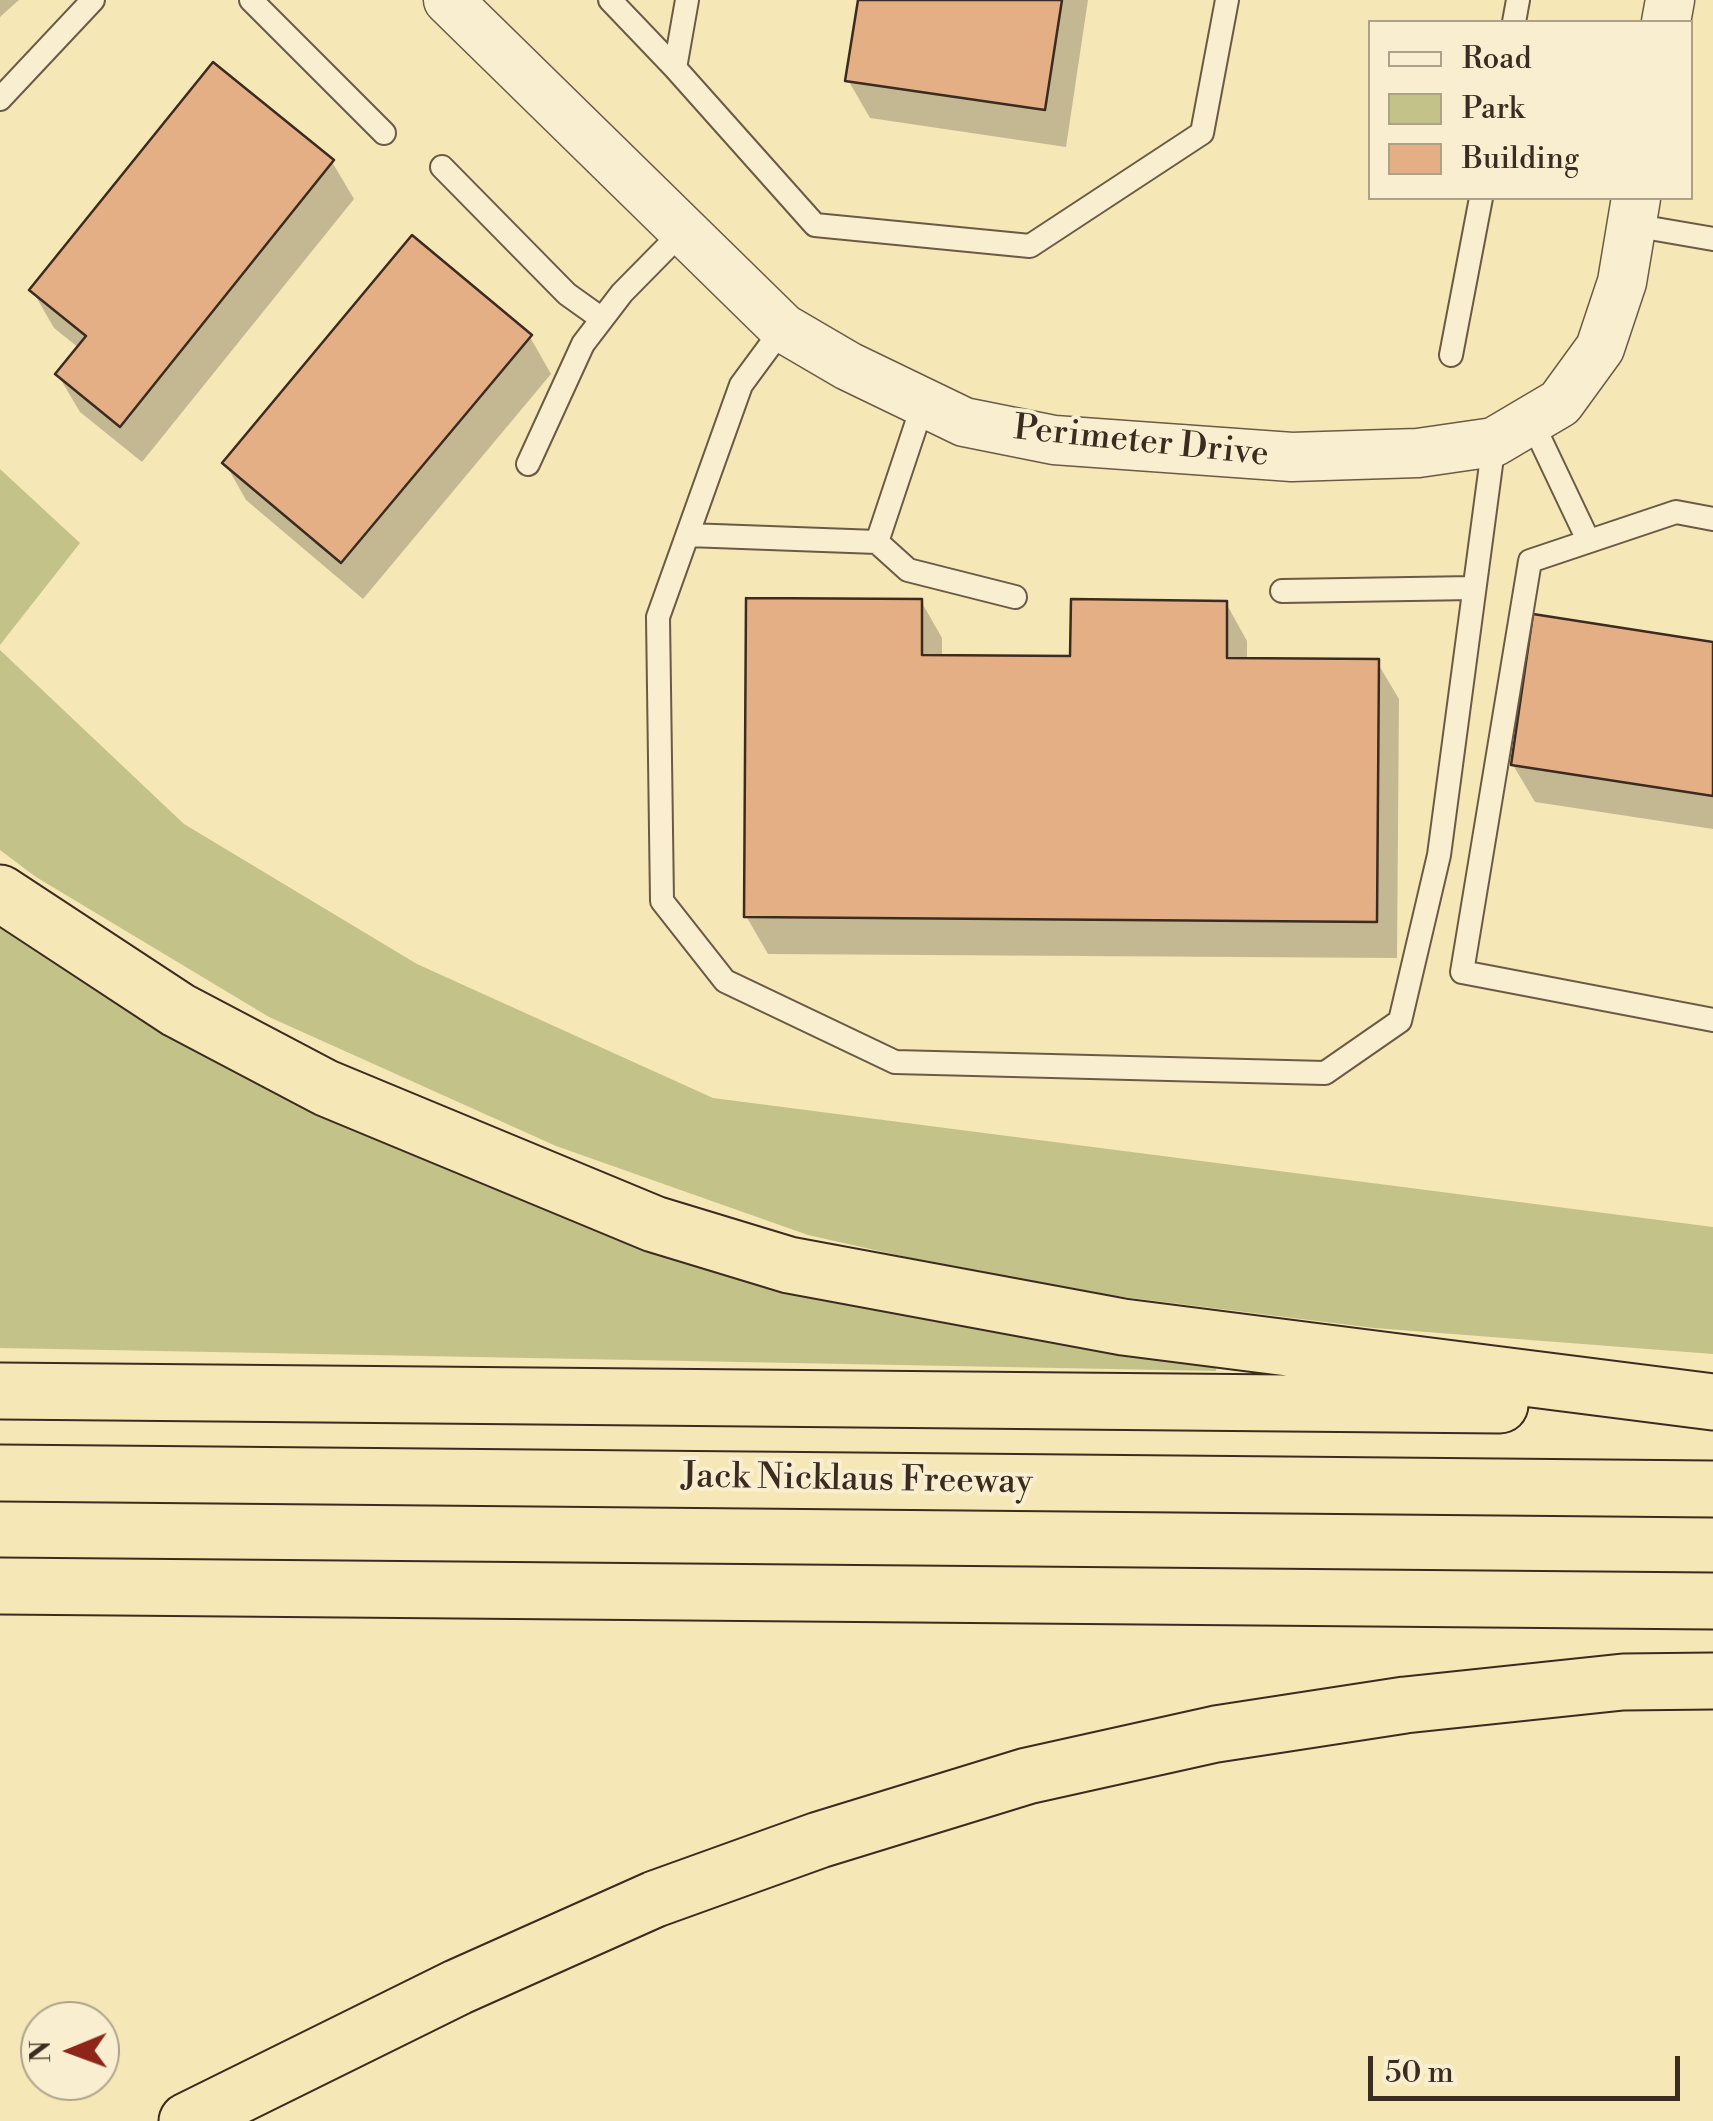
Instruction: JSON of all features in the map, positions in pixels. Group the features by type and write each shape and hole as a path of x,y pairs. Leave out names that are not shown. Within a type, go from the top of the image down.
{"highway":[{"path":"0,893 178,1010 326,1088 654,1224 789,1265 1123,1328 1713,1404"},
{"path":"0,1391 1713,1404"},
{"name":"Jack Nicklaus Freeway","path":"0,1473 1713,1489"},
{"path":"0,1586 1713,1601"},
{"path":"187,2121 458,1987 655,1899 819,1840 1027,1776 1216,1734 1405,1705 1623,1682 1713,1681"},
{"path":"224,2121 458,1987"}],"street":[{"name":"Perimeter Drive","path":"448,0 783,328 848,366 964,422 1054,440 1292,457 1418,453 1528,422"},
{"path":"1528,422 1600,348 1622,282 1634,211"}],"lane":[{"path":"0,99 93,0"},
{"path":"251,0 384,133"},
{"path":"610,0 814,226 1030,246 1202,134 1226,0"},
{"path":"675,68 687,0"},
{"path":"442,166 567,294 602,319"},
{"path":"1452,355 1481,200"},
{"path":"1634,211 1713,239"},
{"path":"528,464 583,344 684,230"},
{"path":"783,328 742,386 658,617 662,901 725,981 895,1062 1325,1072 1400,1021 1438,855 1474,588 1528,422"},
{"path":"876,542 924,402"},
{"path":"1528,422 1588,540"},
{"path":"1713,518 1676,512 1530,561 1462,972 1713,1020"},
{"path":"688,535 876,542 908,570 1015,596"},
{"path":"1282,591 1474,588"}],"green space":[{"path":"0,469 80,543 0,645"},
{"path":"0,650 184,824 417,964 713,1098 1713,1227 1713,1354 1374,1328 1034,1286 808,1235 556,1146 269,1017 36,877 0,850"},
{"path":"0,923 32,948 319,1104 557,1209 1218,1356 1216,1371 0,1348"}],"building":[{"path":"858,0 1062,0 1045,110 845,81"},
{"path":"213,62 334,160 120,427 55,374 86,336 29,290"},
{"path":"412,235 532,335 341,563 222,463"},
{"path":"746,598 922,599 922,655 1070,656 1071,599 1227,601 1227,658 1379,659 1377,922 744,917"},
{"path":"1533,614 1713,642 1713,796 1511,765"}]}
